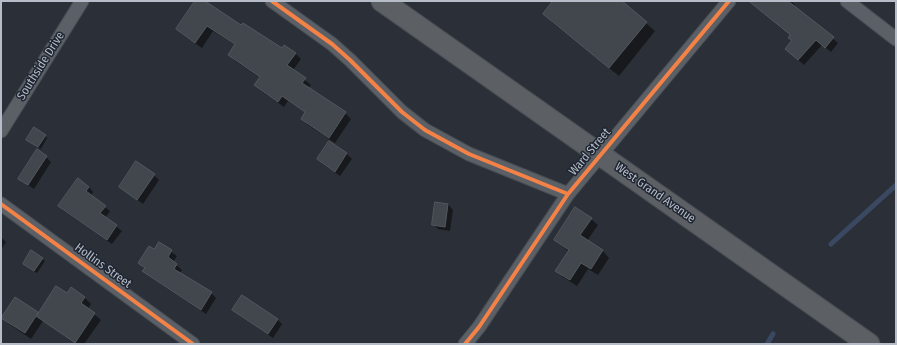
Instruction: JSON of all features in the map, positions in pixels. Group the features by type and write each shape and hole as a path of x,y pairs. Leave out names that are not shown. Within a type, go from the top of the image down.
{"highway":[{"name":"West Grand Avenue","path":"382,1 869,344"}],"street":[{"name":"Southside Drive","path":"1,131 82,1"},
{"path":"272,1 332,44 402,112 425,130 469,154 568,194"},
{"name":"Ward Street","path":"465,344 479,327 568,194 730,1"},
{"path":"847,1 896,39"},
{"name":"Hollins Street","path":"1,204 193,344"}],"building":[{"path":"195,1 205,1 241,25 243,23 282,48 284,45 296,53 287,65 306,78 302,83 346,112 329,138 301,119 305,112 282,96 278,102 254,85 260,77 228,55 235,44 207,26 195,43 176,29"},
{"path":"553,1 622,1 647,22 609,68 543,14"},
{"path":"749,1 788,1 834,37 825,48 816,40 798,60 785,49 792,40 788,38 790,35"},
{"path":"34,127 46,135 38,147 26,140"},
{"path":"329,141 347,153 335,172 317,159"},
{"path":"37,149 47,156 28,185 18,179"},
{"path":"136,161 155,174 137,200 119,187"},
{"path":"78,178 89,187 86,191 106,206 100,213 117,225 107,240 58,206"},
{"path":"435,202 448,204 445,227 432,225"},
{"path":"575,207 592,218 580,235 603,250 591,269 581,263 570,280 555,271 569,250 554,240"},
{"path":"159,242 172,250 168,257 177,264 174,269 212,292 201,310 142,271 145,268 138,263 149,246 154,249"},
{"path":"31,250 43,258 34,271 23,264"},
{"path":"56,286 67,293 71,287 85,297 81,303 95,313 75,343 36,316 25,333 1,318 15,297 38,312 37,315"},
{"path":"242,295 278,319 268,334 232,310"}],"waterway":[{"path":"831,244 896,185"},
{"path":"767,344 773,334"}],"cycle path":[{"path":"272,1 332,44 402,112 425,130 469,154 568,194"},
{"path":"465,344 479,327 568,194 729,1"},
{"path":"1,204 193,344"}]}
